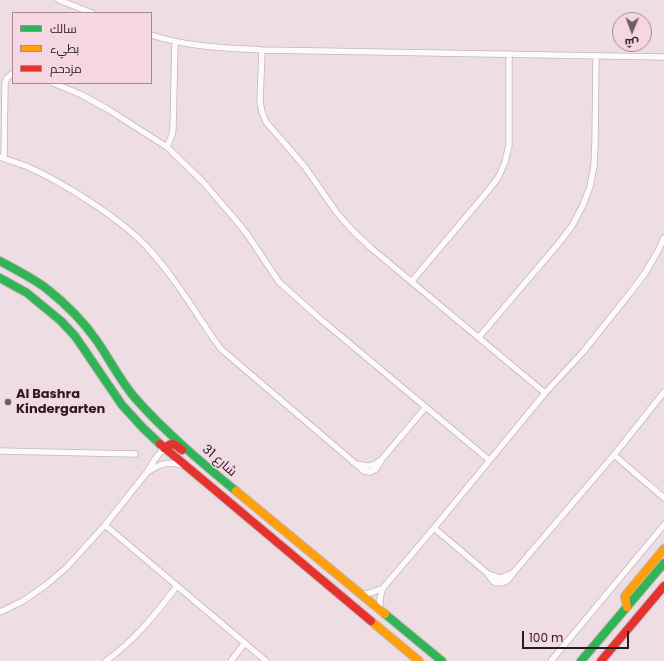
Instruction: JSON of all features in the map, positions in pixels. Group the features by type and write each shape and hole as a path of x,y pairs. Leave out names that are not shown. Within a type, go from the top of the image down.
{"street":[{"path":"59,0 89,12"},
{"path":"152,35 176,42 208,47 262,50 664,57"},
{"path":"167,147 173,129 176,42"},
{"path":"262,50 260,102 266,122 305,167 337,213 371,248 545,393"},
{"path":"412,282 498,178 505,162 509,145 509,54"},
{"path":"479,337 568,232 582,207 590,187 594,166 596,56"},
{"path":"12,74 7,78 5,83 2,158 25,166 71,189 128,229 163,266 221,349 364,471 370,472 376,469 382,459 425,408"},
{"path":"55,84 82,95 109,110 167,147 203,182 234,218 247,234 279,282 425,408 489,460"},
{"path":"380,610 380,598 383,588 545,393 583,352 645,273 664,238"},
{"name":"شارع 31","path":"0,261 46,288 67,306 88,329 136,398 159,423 209,469 442,661"},
{"name":"شارع 31","path":"0,278 27,293 61,321 79,341 122,405 164,448 419,661"},
{"path":"434,528 487,573 494,582 502,583 509,580 513,573 614,455 664,392"},
{"path":"0,612 23,601 68,567 105,525 148,471 155,459 169,444 174,444 209,469"},
{"path":"0,451 135,454"},
{"path":"614,455 664,498"},
{"path":"148,471 158,465 166,463 180,464 187,467"},
{"path":"105,525 266,661"},
{"path":"551,661 664,525"},
{"path":"626,607 625,596 664,549"},
{"path":"581,661 664,563"},
{"path":"106,661 133,638 155,616 177,586"},
{"path":"601,661 664,586"},
{"path":"362,595 383,588"},
{"path":"231,661 245,643"}],"traffic: fast":[{"path":"0,261 42,285 67,307 92,334 125,385 147,411 184,447 236,491"},
{"path":"0,278 27,293 61,321 75,336 122,405 160,444"},
{"path":"581,661 664,563"},
{"path":"385,614 442,661"}],"traffic: slow":[{"path":"236,491 385,614"},
{"path":"627,607 625,596 664,549"},
{"path":"371,621 419,661"}],"traffic: jam":[{"path":"160,444 371,621"},
{"path":"164,448 171,444 182,450"},
{"path":"601,661 664,586"}],"place":[{"name":"Al Bashra Kindergarten","path":"8,402"}]}
